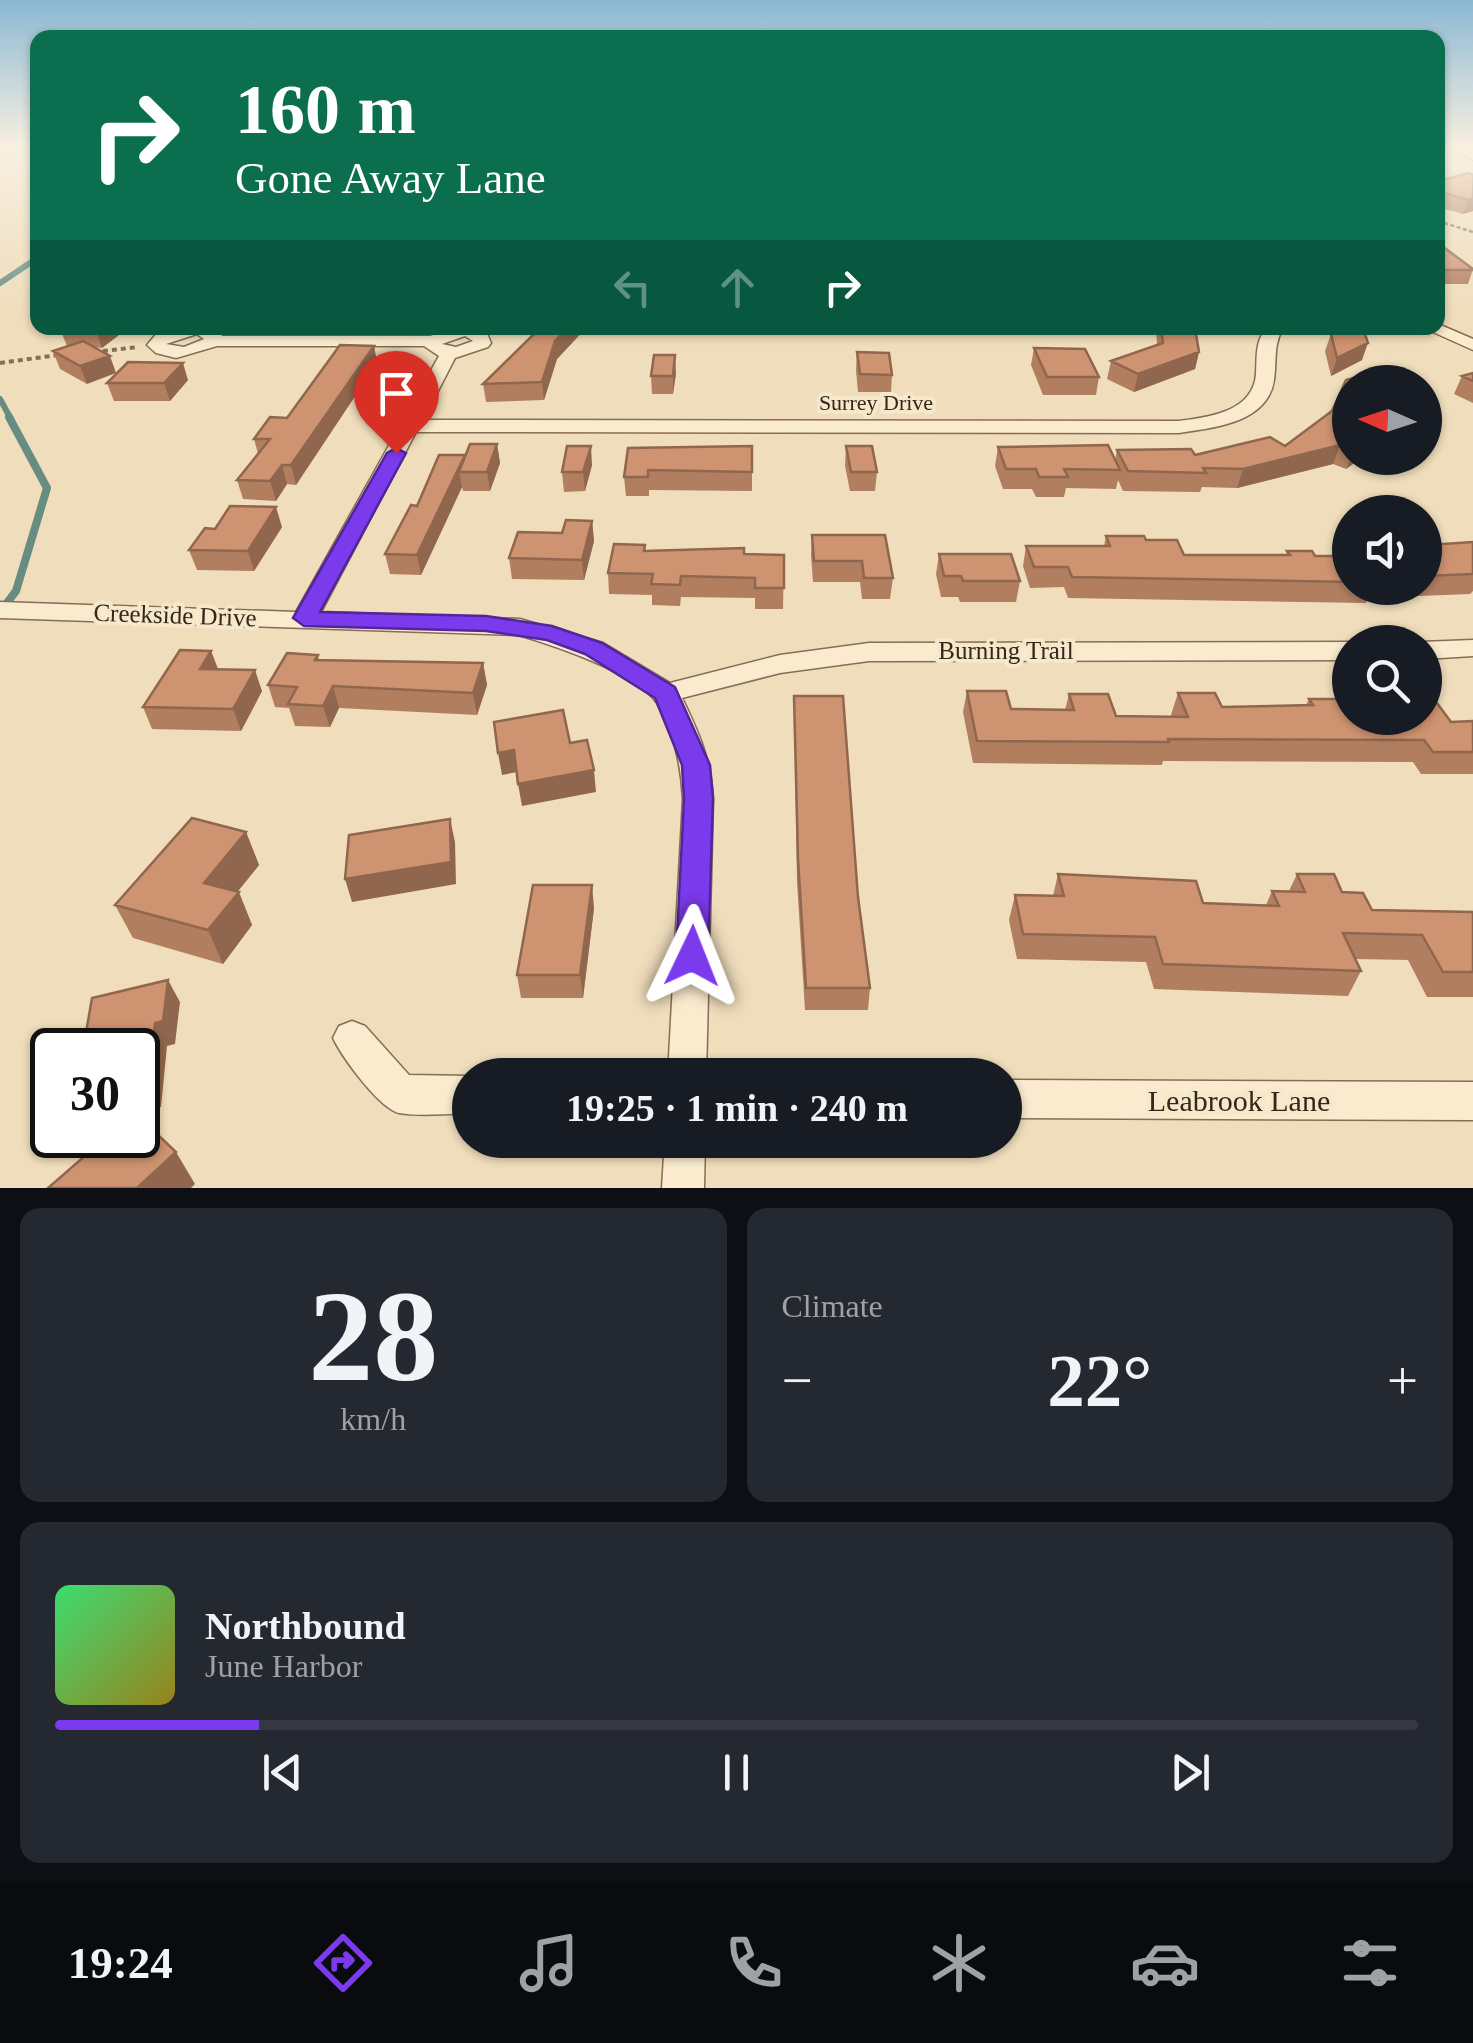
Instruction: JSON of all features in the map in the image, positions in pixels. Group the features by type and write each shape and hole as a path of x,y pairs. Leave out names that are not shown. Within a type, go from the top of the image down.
{"street":[{"path":"1445,333 1473,345"},
{"name":"Surrey Drive","path":"412,426 1179,427 1249,408 1263,389 1264,344 1270,335"},
{"path":"156,345 174,353 197,350 213,341 441,347 412,426 304,618"},
{"name":"Creekside Drive","path":"0,610 486,623 552,633 594,649 666,693"},
{"path":"1442,649 1473,648"},
{"name":"Burning Trail","path":"666,693 780,664 869,652 1332,651"},
{"path":"666,693 696,765 688,1058"},
{"path":"352,1038 400,1094 452,1095"},
{"name":"Leabrook Lane","path":"1022,1099 1473,1101"},
{"path":"682,1188 683,1158"}],"path":[{"path":"1445,224 1473,232"},
{"path":"83,353 156,345"},
{"path":"0,362 65,355"}],"building":[{"path":"1445,248 1473,269 1445,270"},
{"path":"533,335 561,335 555,341 542,382 483,384"},
{"path":"1162,335 1196,335 1199,352 1138,374 1111,361 1163,343"},
{"path":"1331,335 1365,335 1368,343 1337,358"},
{"path":"83,341 110,356 80,366 53,351"},
{"path":"340,345 374,346 291,465 282,465 270,481 237,480 270,439 254,439 270,417 287,418"},
{"path":"1034,348 1085,349 1099,377 1047,377"},
{"path":"857,352 889,353 892,375 860,374"},
{"path":"654,355 675,355 673,376 651,376"},
{"path":"128,362 183,363 164,383 107,383"},
{"path":"1332,411 1332,447 1243,469 1203,468 1206,473 1128,471 1117,450 1191,449 1195,455 1270,437 1285,446"},
{"path":"470,444 497,444 487,472 459,472"},
{"path":"1108,445 1120,470 1064,469 1068,477 1039,477 1036,469 1006,469 998,447"},
{"path":"567,446 591,446 583,472 562,472"},
{"path":"752,446 752,472 648,470 648,477 624,477 628,448"},
{"path":"846,446 872,446 877,472 851,472"},
{"path":"439,455 465,455 417,555 385,554 411,505 417,506"},
{"path":"230,506 276,507 248,551 189,550 205,528 215,529"},
{"path":"566,520 592,521 582,560 509,558 518,532 562,533"},
{"path":"812,535 885,535 893,578 864,578 862,561 814,561"},
{"path":"1106,536 1144,536 1146,540 1177,540 1184,555 1290,555 1287,551 1312,551 1315,556 1332,556 1332,582 1072,577 1068,567 1034,567 1026,546 1110,546"},
{"path":"1473,542 1473,574 1442,575 1442,544"},
{"path":"614,544 645,545 644,551 744,548 744,554 784,555 784,588 755,588 755,578 681,576 680,585 651,584 653,574 608,573"},
{"path":"939,554 1011,554 1020,581 963,581 961,576 944,576"},
{"path":"180,650 211,651 200,669 255,670 233,709 143,707"},
{"path":"287,653 318,655 315,660 483,663 473,693 333,686 323,706 288,704 297,687 268,685"},
{"path":"967,691 1006,691 1011,709 1074,710 1069,694 1108,694 1116,716 1188,717 1178,693 1215,693 1222,707 1313,705 1309,699 1332,699 1332,735 1442,735 1442,710 1451,722 1473,721 1473,752 1433,752 1424,740 977,741"},
{"path":"794,696 843,696 858,897 870,988 806,988"},
{"path":"563,710 570,743 587,740 594,770 518,784 514,750 498,753 494,722"},
{"path":"192,818 246,832 204,883 239,892 208,930 115,905"},
{"path":"450,819 451,862 345,879 349,835"},
{"path":"1058,874 1196,881 1203,903 1279,906 1272,891 1305,892 1297,874 1334,874 1342,892 1363,893 1372,910 1473,912 1473,972 1443,972 1422,935 1343,933 1361,971 1163,964 1155,937 1023,934 1015,895 1064,896"},
{"path":"533,885 592,885 580,975 517,975"},
{"path":"168,980 163,1021 155,1023 154,1028 87,1028 92,998"},
{"path":"160,1137 176,1152 137,1188 48,1188 83,1158 160,1158"}],"waterway":[{"path":"23,267 30,262"},
{"path":"0,283 27,265"},
{"path":"0,399 11,419"},
{"path":"0,612 16,591 47,488 9,417"}],"route":[{"path":"396,453 304,618 486,623 552,633 594,649 666,693 696,765 692,956"}]}
